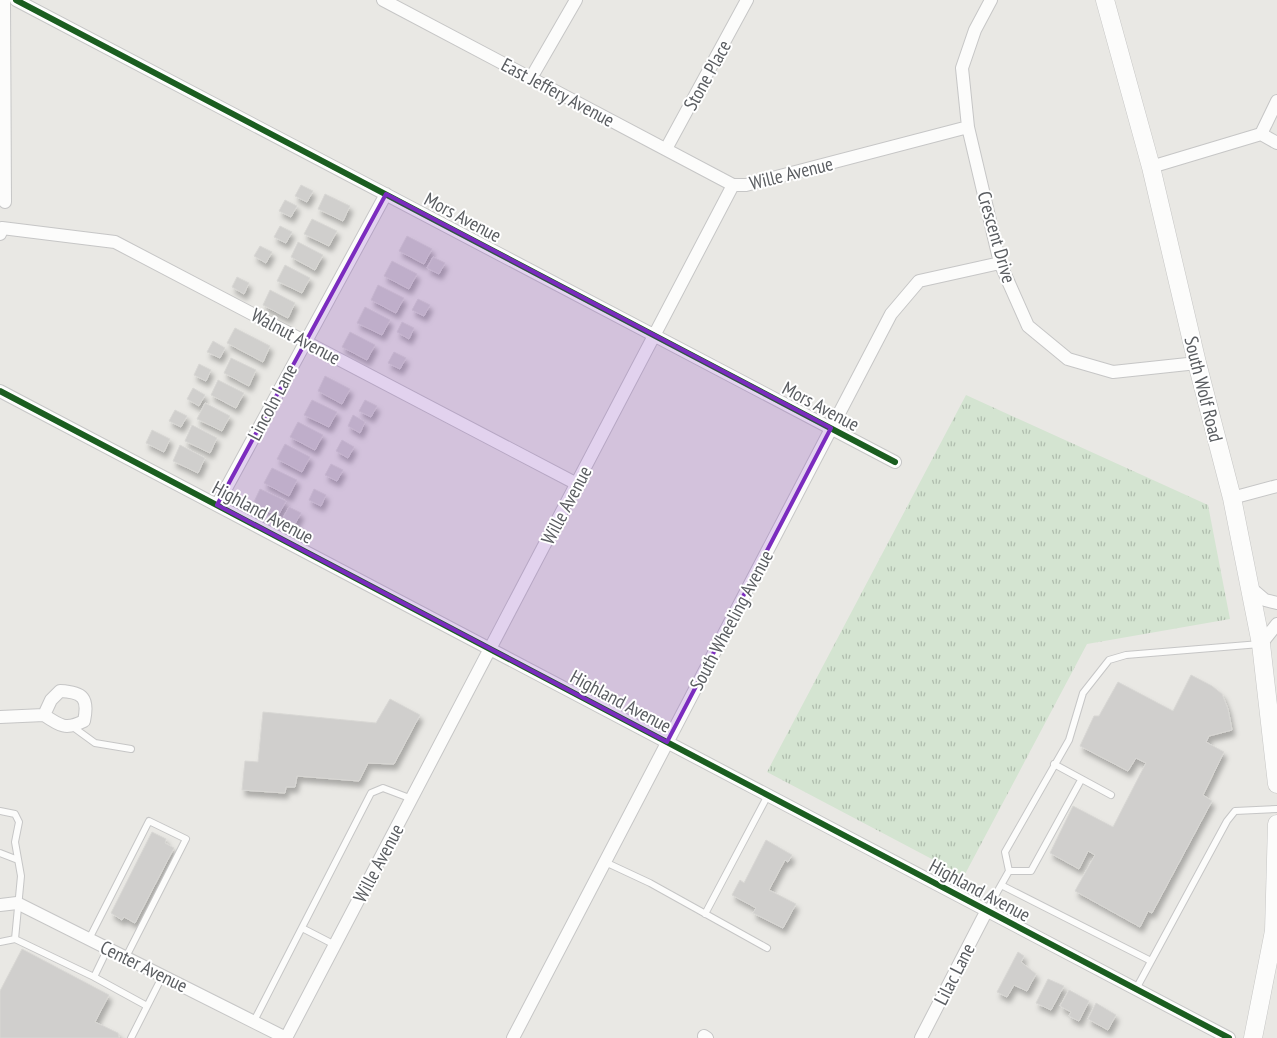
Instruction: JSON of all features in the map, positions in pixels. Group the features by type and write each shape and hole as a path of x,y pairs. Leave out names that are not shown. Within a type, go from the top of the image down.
{"main road":[{"name":"South Wolf Road","path":"1105,0 1151,167 1197,363 1232,498 1261,644 1277,784"},
{"path":"1253,1038 1274,931 1277,824"}],"street":[{"path":"4,0 5,202"},
{"name":"Mors Avenue","path":"16,0 895,462"},
{"path":"531,78 576,0"},
{"name":"Stone Place","path":"666,149 747,0"},
{"name":"Crescent Drive","path":"991,0 975,30 962,68 968,127 1000,263 1028,326 1068,360 1113,372 1197,363"},
{"name":"East Jeffery Avenue","path":"388,1 734,185"},
{"path":"1260,134 1277,101"},
{"name":"Wille Avenue","path":"286,1038 734,185 746,185 968,127"},
{"path":"1151,167 1260,134 1277,143"},
{"name":"Lincoln Lane","path":"217,505 386,194"},
{"name":"Walnut Avenue","path":"1,231 115,242 577,484"},
{"name":"South Wheeling Avenue","path":"513,1038 891,314 919,281 1000,263"},
{"name":"Highland Avenue","path":"0,391 1229,1038"},
{"path":"1232,498 1277,486"},
{"path":"1251,588 1265,600 1277,603"},
{"path":"1261,644 1277,624"},
{"path":"0,717 44,715 60,725 73,727 84,721 87,707 83,697 74,691 60,691 51,700 44,715"},
{"path":"0,905 17,903"},
{"name":"Center Avenue","path":"17,903 286,1038"},
{"name":"Lilac Lane","path":"921,1038 986,910"}],"lane":[{"path":"986,910 1008,871 1005,852 1069,740 1083,693 1110,660 1126,655 1261,644"},
{"path":"73,727 95,743 131,749"},
{"path":"1054,764 1111,795"},
{"path":"1008,871 1032,871 1081,780"},
{"path":"254,1021 371,794 383,788 412,799"},
{"path":"705,914 768,795"},
{"path":"1136,989 1227,821 1235,811 1277,810"},
{"path":"0,811 15,814 19,822 15,842 21,876 15,939"},
{"path":"89,939 149,821 186,839 126,957"},
{"path":"0,853 18,860"},
{"path":"605,862 650,883 767,948"},
{"path":"1001,884 1151,961"},
{"path":"302,928 335,945"},
{"path":"0,942 15,939 94,977 147,1006"},
{"path":"94,977 108,948"},
{"path":"131,1038 163,975"}],"highlighted area":[{"path":"386,194 831,428 667,742 217,505"}],"green space":[{"path":"966,395 1208,505 1230,619 1087,644 964,876 767,772"}],"building":[{"path":"301,185 313,191 307,202 295,196"},
{"path":"325,194 350,206 343,221 318,209"},
{"path":"285,200 297,206 291,217 279,211"},
{"path":"312,219 337,231 329,246 304,234"},
{"path":"280,226 292,232 286,243 274,237"},
{"path":"407,236 432,249 424,264 399,251"},
{"path":"298,242 323,255 315,270 291,257"},
{"path":"260,246 272,252 266,263 254,256"},
{"path":"433,257 445,263 439,274 427,268"},
{"path":"392,261 417,274 409,289 384,276"},
{"path":"285,265 310,278 302,293 277,281"},
{"path":"237,277 249,283 244,294 232,287"},
{"path":"378,285 404,298 396,313 371,300"},
{"path":"270,290 295,303 288,318 263,305"},
{"path":"418,299 430,305 424,316 412,310"},
{"path":"365,307 390,320 382,335 357,323"},
{"path":"402,322 414,328 409,339 397,332"},
{"path":"235,328 270,346 263,362 227,343"},
{"path":"350,332 375,345 367,360 342,347"},
{"path":"213,341 225,348 220,358 207,352"},
{"path":"394,352 406,358 400,369 388,363"},
{"path":"231,358 256,370 249,386 224,373"},
{"path":"199,364 211,370 206,381 194,375"},
{"path":"325,376 350,389 342,404 318,391"},
{"path":"218,380 244,393 236,408 211,395"},
{"path":"193,388 205,395 199,406 187,399"},
{"path":"312,400 337,412 329,427 304,415"},
{"path":"365,400 377,406 371,417 359,411"},
{"path":"205,403 230,416 222,431 197,419"},
{"path":"175,410 187,416 181,427 169,421"},
{"path":"353,415 365,422 360,433 348,426"},
{"path":"298,422 323,435 315,450 290,437"},
{"path":"192,425 217,438 210,453 185,441"},
{"path":"152,430 170,439 164,452 146,443"},
{"path":"342,440 354,447 348,458 336,451"},
{"path":"285,444 310,457 302,472 277,459"},
{"path":"180,445 205,458 198,473 173,461"},
{"path":"331,464 343,470 337,481 325,475"},
{"path":"272,468 297,480 289,496 264,483"},
{"path":"260,489 286,501 278,516 253,504"},
{"path":"314,489 326,495 321,506 309,500"},
{"path":"289,507 301,513 295,524 283,518"},
{"path":"1191,675 1212,686 1222,694 1228,709 1232,730 1209,736 1206,742 1224,752 1203,795 1212,801 1152,913 1148,911 1140,927 1075,891 1095,855 1088,851 1079,869 1050,853 1073,806 1113,827 1146,763 1136,758 1128,771 1080,746 1094,716 1099,716 1118,682 1173,711"},
{"path":"390,699 420,715 394,764 368,763 359,781 297,776 295,787 286,787 285,793 242,790 245,761 258,762 263,712 376,723"},
{"path":"152,832 166,839 165,843 174,848 135,923 124,917 122,920 111,913"},
{"path":"766,840 792,855 788,862 785,860 769,890 796,904 783,928 753,913 756,908 732,895 740,880 744,883"},
{"path":"22,949 109,995 95,1022 118,1033 119,1038 0,1038 0,991"},
{"path":"1018,952 1024,956 1021,962 1036,974 1027,991 1014,985 1007,997 997,992"},
{"path":"1048,979 1064,986 1051,1010 1036,1003"},
{"path":"1069,990 1089,1001 1079,1021 1069,1016 1071,1012 1060,1006"},
{"path":"1096,1003 1116,1015 1108,1030 1088,1019"}],"cycle path":[{"path":"16,0 895,462"},
{"path":"0,391 1229,1038"}]}
